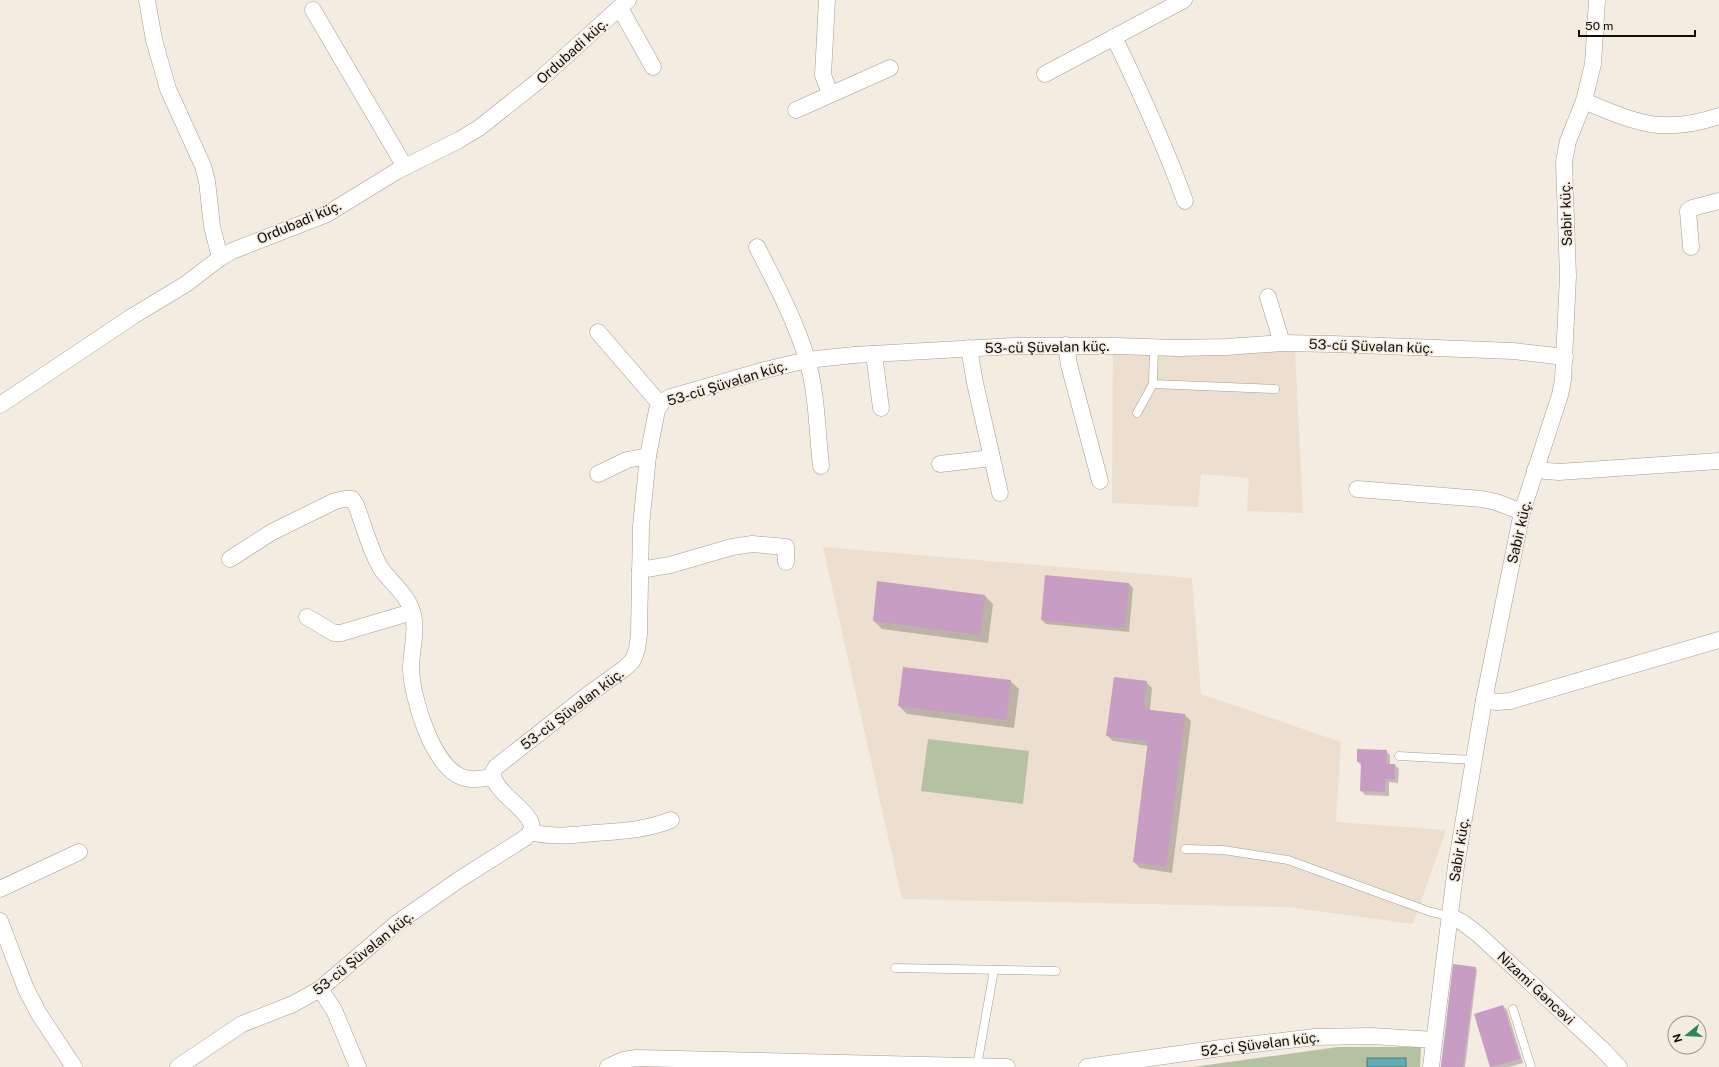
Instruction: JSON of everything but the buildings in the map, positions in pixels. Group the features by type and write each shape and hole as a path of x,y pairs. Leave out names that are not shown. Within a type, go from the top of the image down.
{"street":[{"path":"147,0 154,40 168,89 203,166 207,181 212,226 220,258"},
{"path":"827,0 824,75 830,94"},
{"path":"1045,74 1184,0"},
{"name":"Sabir küç.","path":"1431,1067 1449,916 1473,760 1484,700 1522,512 1560,395 1565,357 1568,276 1564,162 1568,141 1584,101 1592,64 1597,0"},
{"path":"624,4 653,67"},
{"name":"Ordubadi küç.","path":"0,405 133,316 186,284 220,258 243,246 327,214 405,167 459,140 485,124 537,82 624,4"},
{"path":"313,10 405,167"},
{"path":"1114,37 1153,120 1185,201"},
{"path":"796,110 890,68"},
{"path":"1584,101 1628,120 1652,125 1691,124 1719,116"},
{"path":"1691,247 1688,211 1692,208 1719,201"},
{"path":"757,248 792,317 807,360 814,397 821,466"},
{"path":"1268,297 1282,343"},
{"path":"598,332 660,404"},
{"name":"53-cü Şüvəlan küç.","path":"492,777 496,767 589,694 625,668 633,660 637,649 639,634 643,494 648,456 657,410 660,404 671,397 765,370 807,360 969,348 1066,345 1226,347 1282,343 1513,351 1565,357"},
{"path":"1066,345 1069,365 1100,481"},
{"path":"969,348 975,383 1000,493"},
{"path":"874,354 882,408"},
{"path":"598,474 627,460 648,456"},
{"path":"940,464 992,458"},
{"path":"1535,470 1559,472 1719,460"},
{"path":"1357,489 1482,499 1496,502 1522,512"},
{"path":"230,558 272,532 335,501 345,498 352,499 358,510 371,551 382,569 409,602 414,620 411,669 413,689 425,727 442,761 456,774 466,779 492,777 494,783 528,817 532,826 531,832 554,836 634,830 652,827 671,820"},
{"path":"640,570 670,565 732,547 752,544 786,547 786,562"},
{"path":"307,617 334,633 341,633 412,612"},
{"path":"1484,700 1497,702 1510,701 1719,640"},
{"name":"53-cü Şüvəlan küç.","path":"178,1067 242,1024 293,1004 320,989 397,923 460,879 525,838 531,832"},
{"path":"0,889 79,852"},
{"name":"Nizami Gəncəvi","path":"1449,916 1462,922 1479,935 1603,1050 1619,1067"},
{"path":"0,921 26,989 39,1014 74,1067"},
{"path":"320,989 334,1010 358,1067"},
{"name":"52-ci Şüvəlan küç.","path":"1087,1067 1221,1048 1316,1037 1372,1036 1434,1040"},
{"path":"608,1067 623,1060 636,1058 1007,1067"}],"lane":[{"path":"1137,413 1153,384 1154,347"},
{"path":"1153,384 1276,389"},
{"path":"1399,756 1473,760"},
{"path":"1186,849 1223,850 1288,860 1438,914 1449,916"},
{"path":"895,968 1056,971"},
{"path":"977,1066 994,970"},
{"path":"1513,1009 1531,1067"}],"shaded area":[{"path":"1295,350 1303,513 1247,511 1249,478 1201,474 1198,507 1112,503 1113,353"},
{"path":"823,547 1192,578 1201,694 1341,742 1336,822 1446,830 1413,924 1288,907 902,899"}],"green space":[{"path":"928,739 1029,751 1023,804 921,791"},
{"path":"1338,1047 1421,1047 1420,1067 1193,1067"}],"water":[{"path":"1367,1058 1406,1058 1406,1067 1367,1067"}]}
